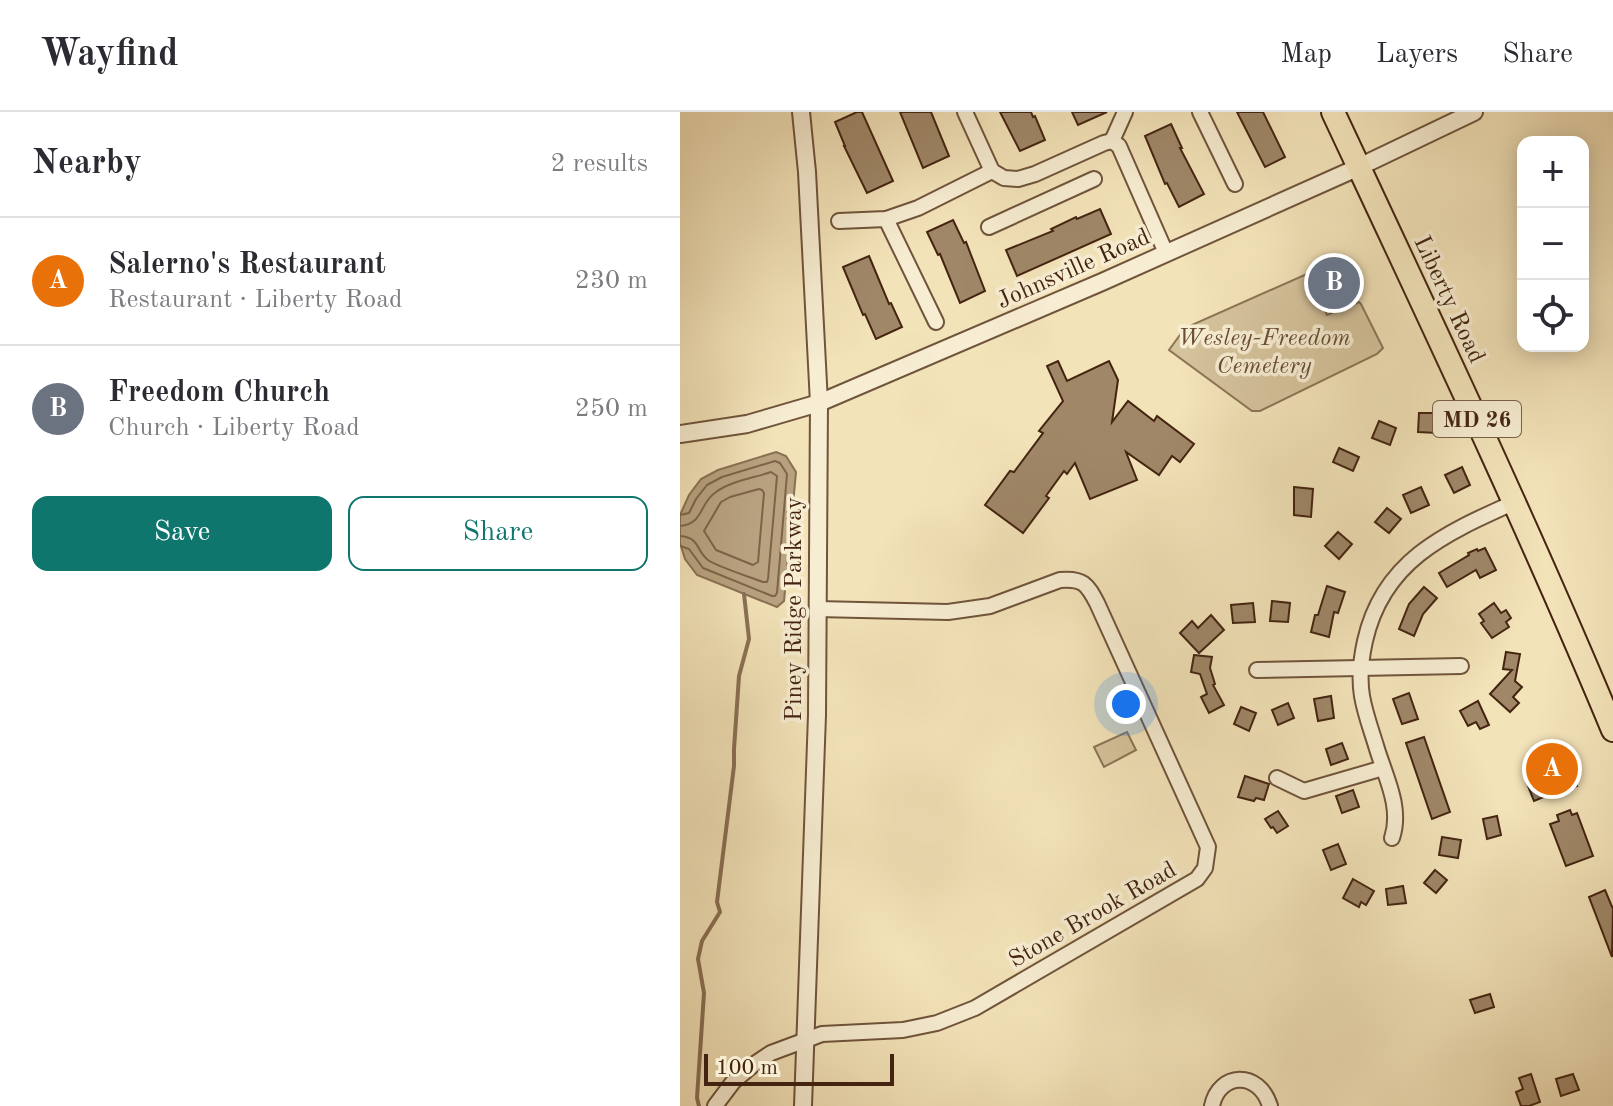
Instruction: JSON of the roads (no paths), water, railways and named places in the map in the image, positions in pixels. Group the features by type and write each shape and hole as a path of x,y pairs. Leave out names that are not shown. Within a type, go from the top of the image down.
{"main road":[{"name":"Liberty Road","path":"1333,112 1515,502 1613,730"}],"street":[{"name":"Piney Ridge Parkway","path":"801,112 819,403 817,715 803,1106"},
{"path":"965,112 992,171 1004,178 1018,179 1035,174 1112,141 1119,146 1166,253"},
{"path":"1112,141 1125,112"},
{"path":"1200,112 1235,184"},
{"name":"Johnsville Road","path":"680,434 747,424 819,403 1166,253 1474,112"},
{"path":"839,221 886,219 918,208 992,171"},
{"path":"1035,174 1047,201"},
{"path":"989,227 1094,179"},
{"path":"886,219 936,322"},
{"path":"1392,838 1396,827 1393,797 1363,702 1362,652 1371,619 1389,584 1425,548 1452,531 1515,502"},
{"name":"Stone Brook Road","path":"805,1041 822,1034 903,1030 937,1023 975,1008 1197,879 1205,868 1208,847 1097,603 1083,582 1060,580 990,606 948,612 817,609"},
{"path":"1257,670 1461,666"},
{"path":"1277,778 1304,791 1383,768"},
{"path":"715,1106 733,1082 753,1065 771,1053 805,1041"},
{"path":"1212,1106 1214,1097 1225,1085 1245,1080 1259,1085 1270,1106"}],"water":[{"path":"776,452 786,456 796,472 784,601 777,607 697,575 685,559 680,543 680,515 701,479 718,470"}],"waterway":[{"path":"699,1106 704,993 698,959 702,941 720,912 717,902 734,766 739,676 749,639 744,594"}],"place":[{"name":"Freedom Church","path":"1334,283"},
{"name":"Salerno's Restaurant","path":"1552,769"}],"park label":[{"name":"Wesley-Freedom Cemetery","path":"1264,351"}]}
